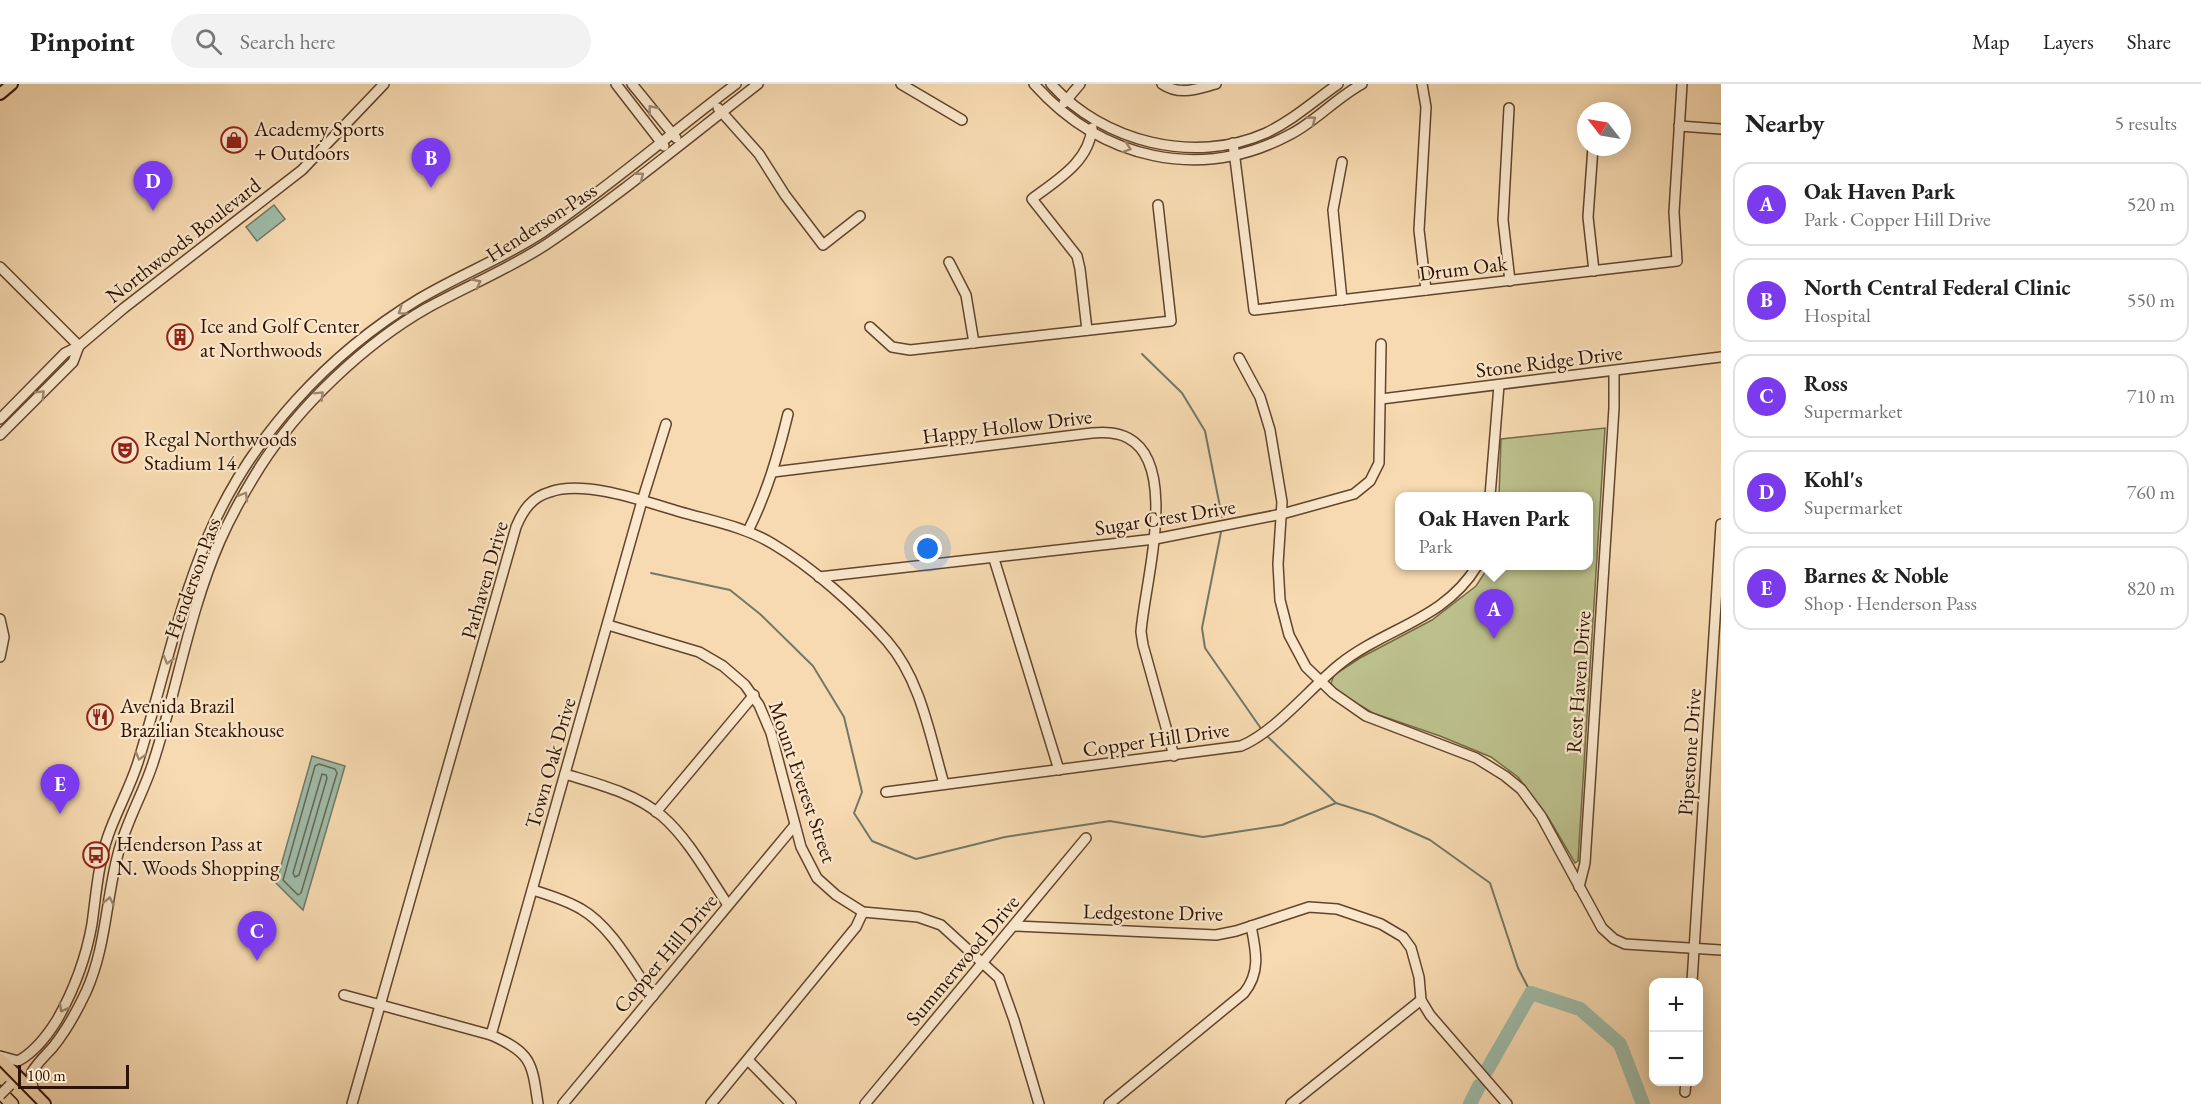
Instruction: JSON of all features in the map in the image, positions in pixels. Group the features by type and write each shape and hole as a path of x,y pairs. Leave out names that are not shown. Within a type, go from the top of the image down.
{"highway":[{"path":"7,1087 12,1104"}],"main road":[{"path":"0,94 12,84"},
{"path":"0,1057 7,1087 34,1093 45,1104"}],"street":[{"name":"Northwoods Boulevard","path":"0,419 65,354 79,346 302,170 384,84"},
{"path":"616,84 669,153"},
{"path":"632,84 681,145"},
{"name":"Henderson Pass","path":"0,1057 18,1061 30,1055 50,1030 76,983 85,954 102,857 108,836 134,777 191,580 225,500 268,434 311,386 366,335 419,299 540,234 605,187 736,84"},
{"name":"Henderson Pass","path":"34,1093 32,1072 62,1035 87,989 102,942 119,850 153,762 213,558 239,504 280,439 345,370 382,338 426,309 520,261 546,244 681,145 758,84"},
{"path":"901,84 962,120"},
{"path":"1034,84 1058,110 1091,133 1126,148 1167,158 1210,159 1236,156 1269,145 1293,133 1362,84"},
{"path":"1051,84 1066,100 1092,118 1122,134 1169,146 1209,147 1233,143 1264,133 1286,122 1338,84"},
{"path":"1058,110 1080,84"},
{"path":"1162,84 1176,91 1188,92 1216,84"},
{"path":"1422,84 1426,108 1419,230 1426,290"},
{"path":"1682,84 1679,126 1721,129"},
{"path":"713,101 759,154 785,195 823,245 860,216"},
{"path":"1509,108 1503,220 1510,280"},
{"path":"1087,330 1077,256 1032,199 1077,162 1089,143 1092,118"},
{"name":"Drum Oak","path":"1236,156 1254,310 1677,261 1674,212 1679,126"},
{"path":"1233,143 1236,156"},
{"path":"1592,156 1588,217 1594,271"},
{"path":"1342,162 1333,210 1342,300"},
{"path":"870,327 892,347 904,350 1171,321 1158,205"},
{"path":"949,262 966,295 974,344"},
{"path":"0,267 79,346"},
{"name":"Sugar Crest Drive","path":"819,577 1155,539 1282,514 1345,497 1363,488 1370,481 1379,463 1382,399 1381,344"},
{"name":"Northwoods Boulevard","path":"0,435 73,362 79,346"},
{"path":"1239,357 1266,413 1281,492 1278,582 1284,618 1296,652 1306,667 1338,698 1366,716 1476,758 1503,774 1521,789 1541,816 1602,928 1618,941 1625,944 1721,950"},
{"name":"Stone Ridge Drive","path":"1382,399 1721,357"},
{"name":"Rest Haven Drive","path":"1579,887 1585,863 1614,408 1614,371"},
{"path":"1490,492 1498,385"},
{"path":"10,409 18,417"},
{"path":"748,531 764,498 773,472 788,414"},
{"name":"Town Oak Drive","path":"491,1035 642,501 666,424"},
{"name":"Happy Hollow Drive","path":"773,472 1092,433 1119,434 1138,444 1145,454 1156,488 1155,539 1141,632 1173,756"},
{"path":"268,434 280,439"},
{"name":"Parhaven Drive","path":"352,1104 521,517 533,501 552,491 571,489 613,493 748,531 772,543 819,577 887,641 905,667 918,694 944,784"},
{"name":"Pipestone Drive","path":"1692,978 1721,524"},
{"path":"201,553 213,558"},
{"path":"994,559 1059,770"},
{"name":"Copper Hill Drive","path":"886,792 1173,756 1234,747 1253,740 1265,733 1342,662 1374,641 1440,607 1457,592 1474,570"},
{"path":"0,619 4,637 0,657"},
{"name":"Mount Everest Street","path":"608,625 699,652 723,666 754,695 771,733 805,855 817,878 836,896 863,912 909,916 941,925 999,978 1038,1104"},
{"path":"162,679 175,683"},
{"path":"656,812 754,695"},
{"path":"565,774 615,790 656,812 680,836 728,905"},
{"name":"Copper Hill Drive","path":"563,1104 795,825"},
{"name":"Summerwood Drive","path":"865,1104 1086,838"},
{"path":"533,890 571,903 591,916 608,932 653,996"},
{"name":"Ledgestone Drive","path":"1014,926 1210,936 1251,926 1309,907 1337,909 1381,924 1403,937 1411,948 1419,977 1421,1000 1430,1015 1507,1104"},
{"path":"711,1104 856,927 863,912"},
{"path":"1109,1104 1251,985 1257,966 1251,926"},
{"path":"85,954 97,958"},
{"path":"344,995 491,1035 520,1050 528,1060 533,1072 538,1104"},
{"path":"1291,1104 1421,1000"},
{"path":"748,1060 791,1104"},
{"path":"1685,1092 1686,1086"}],"green space":[{"path":"1605,428 1578,861 1575,863 1548,817 1518,777 1491,757 1440,736 1373,713 1334,690 1331,683 1334,675 1360,658 1432,620 1476,586 1486,570 1593,570 1593,492 1499,492 1501,439"}],"water":[{"path":"274,205 285,219 257,241 246,227"},
{"path":"312,756 345,766 303,910 276,883"}],"waterway":[{"path":"1142,354 1182,393 1205,431 1222,517"},
{"path":"1221,532 1202,628 1205,648 1262,730"},
{"path":"651,573 730,590 760,614 813,666 844,717 862,792 854,813 872,841 916,859 1005,837 1110,821 1203,837 1282,825 1336,803 1374,815 1430,840 1490,883 1518,968 1531,993"},
{"path":"1267,736 1336,803"},
{"path":"1487,1070 1531,993 1580,1009 1620,1044 1643,1104"},
{"path":"1470,1104 1479,1086"}],"place":[{"name":"Academy Sports + Outdoors","path":"234,140"},
{"name":"North Central Federal Clinic","path":"431,188"},
{"name":"Kohl's","path":"153,211"},
{"name":"Ice and Golf Center at Northwoods","path":"180,337"},
{"name":"Regal Northwoods Stadium 14","path":"125,450"},
{"name":"Oak Haven Park","path":"1494,639"},
{"name":"Avenida Brazil Brazilian Steakhouse","path":"100,717"},
{"name":"Barnes & Noble","path":"60,814"},
{"name":"Henderson Pass at N. Woods Shopping","path":"96,855"},
{"name":"Ross","path":"257,961"}]}
